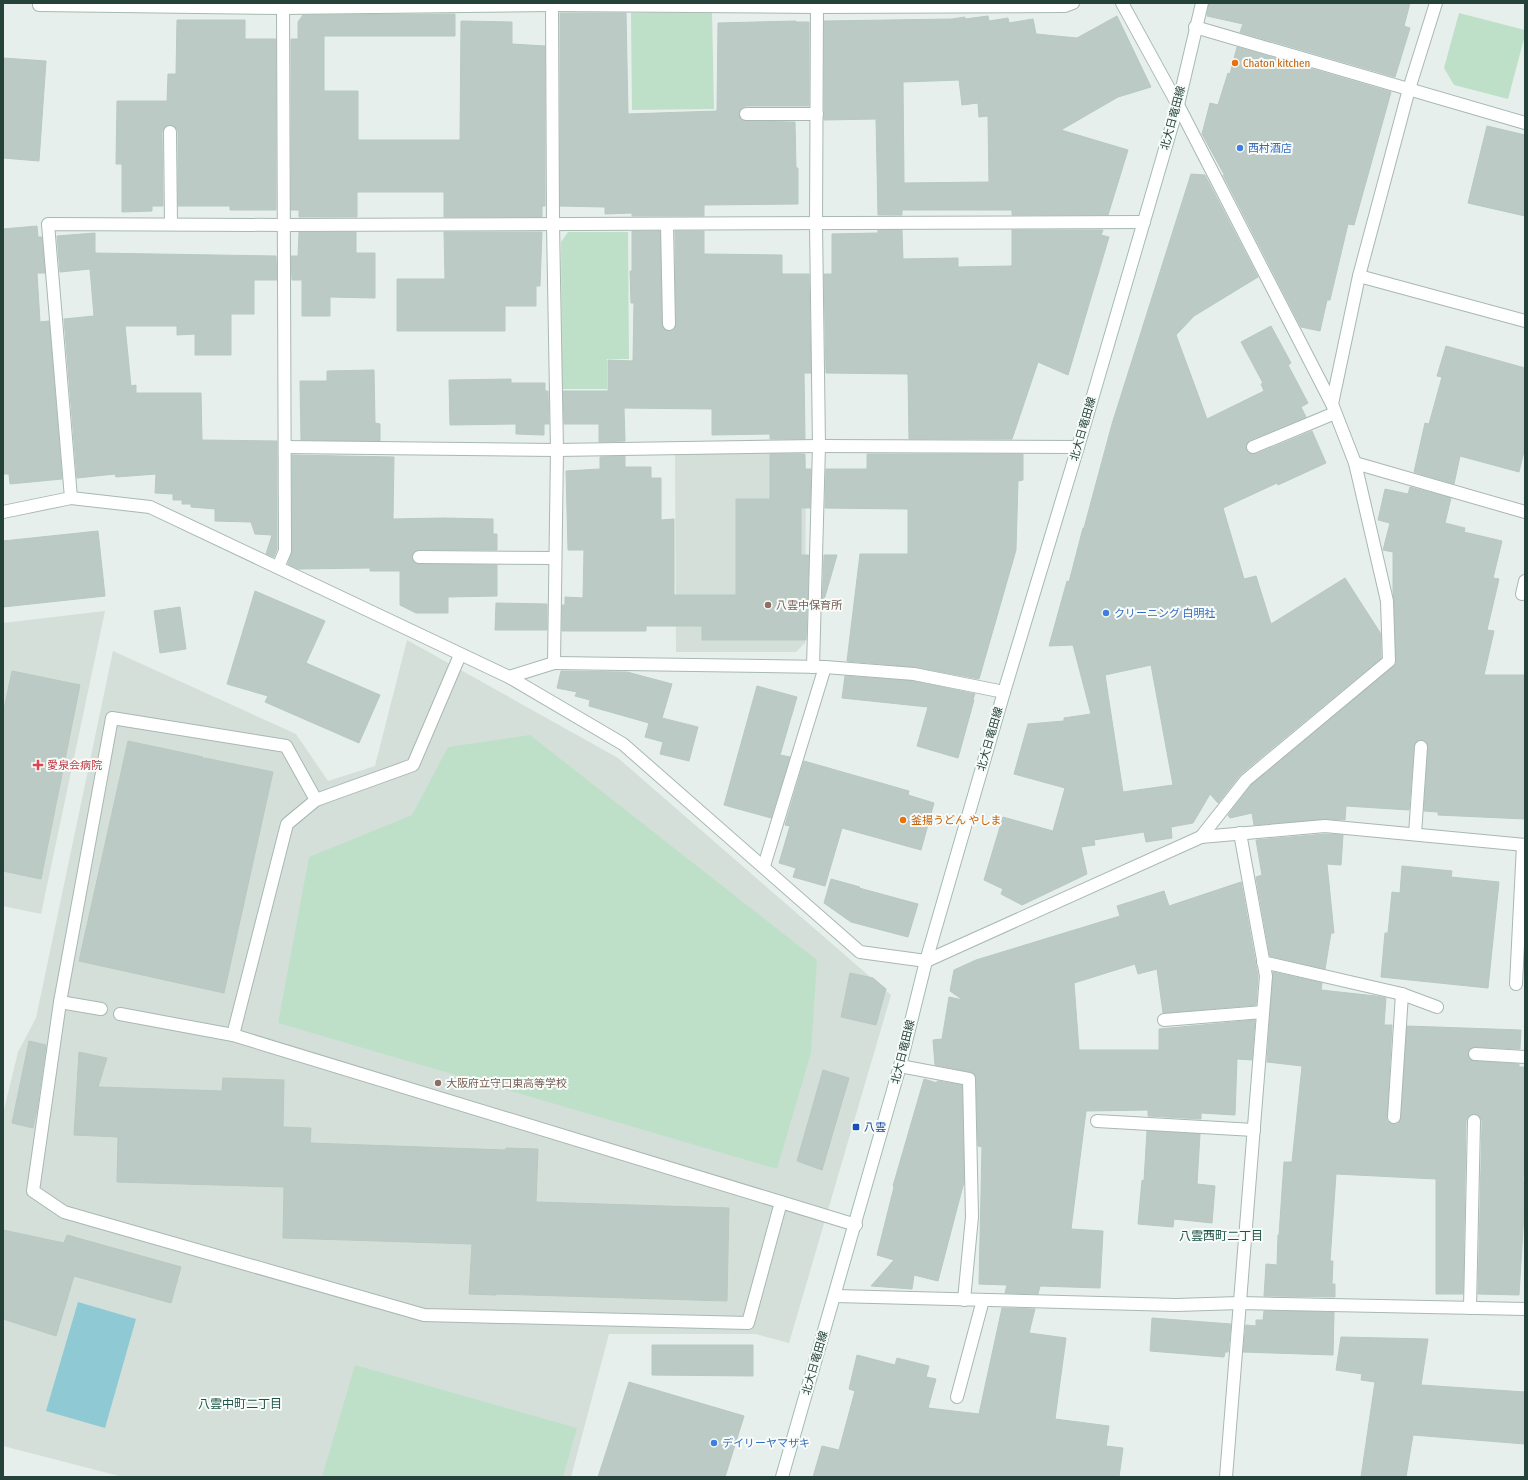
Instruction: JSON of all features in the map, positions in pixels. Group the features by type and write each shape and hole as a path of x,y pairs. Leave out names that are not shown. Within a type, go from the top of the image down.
{"street":[{"path":"39,5 283,6 552,4 1065,6 1073,3"},
{"path":"1122,3 1178,105 1334,408 1355,463 1387,601 1389,661 1246,780 1201,837"},
{"name":"北大日竜田線","path":"782,1477 856,1225 900,1066 926,961 1178,105 1195,27 1202,3"},
{"path":"1334,408 1359,276 1409,89 1436,3"},
{"path":"552,4 553,224 557,450 554,663"},
{"path":"764,866 819,667 816,224 817,5"},
{"path":"278,567 285,551 283,6"},
{"path":"1195,27 1525,123"},
{"path":"746,114 817,114"},
{"path":"170,132 171,224"},
{"path":"71,498 48,224 284,225 1144,222"},
{"path":"667,224 668,324"},
{"path":"1359,276 1525,321"},
{"path":"1254,447 1334,408"},
{"path":"285,447 557,450 818,446 1078,447"},
{"path":"1355,463 1525,512"},
{"path":"3,512 71,498 150,507 508,677 623,744 764,866 860,952 926,961 1201,837 1325,826 1524,845 1516,984"},
{"path":"419,557 556,558"},
{"path":"1522,594 1525,581"},
{"path":"233,1034 287,824 316,800 413,765 460,654"},
{"path":"508,677 554,663 819,667 914,674 1004,692"},
{"path":"316,800 286,746 112,718 60,1002 33,1191 64,1212 424,1315 748,1323 781,1202"},
{"path":"1415,834 1421,747"},
{"path":"1226,1477 1266,976 1240,833"},
{"path":"1263,962 1402,994 1437,1007"},
{"path":"1394,1117 1402,994"},
{"path":"60,1002 101,1009"},
{"path":"1164,1020 1263,1012"},
{"path":"120,1014 233,1034 856,1225"},
{"path":"1475,1054 1525,1057"},
{"path":"900,1066 970,1079 972,1217 964,1300"},
{"path":"1097,1121 1254,1130"},
{"path":"1470,1308 1474,1122"},
{"path":"835,1296 1176,1305 1240,1303 1525,1309"},
{"path":"957,1397 983,1300"}],"shaded area":[{"path":"675,451 798,451 806,460 805,643 796,652 676,652"},
{"name":"愛泉会病院","path":"105,611 41,914 3,906 3,623"},
{"name":"大阪府立守口東高等学校","path":"407,640 618,758 891,995 789,1343 756,1334 609,1334 571,1477 123,1477 3,1446 3,1114 18,1052 36,1018 113,651 296,734 328,781 375,766"}],"green space":[{"path":"712,12 714,109 632,110 631,13"},
{"path":"1459,13 1525,30 1508,99 1454,85 1444,68"},
{"path":"568,232 628,232 629,359 607,359 607,389 562,389 561,242"},
{"path":"530,735 817,960 811,1053 777,1169 278,1023 309,857 412,815 448,747"},
{"path":"355,1365 577,1428 563,1477 322,1477"}],"water":[{"path":"78,1302 136,1319 105,1428 46,1411"}],"building":[{"path":"1209,3 1410,3 1404,26 1410,28 1395,77 1240,32 1243,24 1207,16"},
{"path":"560,13 626,13 628,114 717,111 718,23 809,22 809,106 746,106 742,108 739,114 740,118 746,121 795,122 796,168 798,168 798,204 704,205 704,216 632,216 632,213 605,214 605,207 560,206"},
{"path":"455,14 455,36 324,36 324,91 358,91 358,140 460,140 461,21 512,22 512,44 545,46 545,206 542,206 542,217 444,217 444,192 357,192 357,217 299,217 299,210 291,210 291,39 298,39 298,22 303,15"},
{"path":"988,16 989,21 1008,18 1009,23 1033,19 1036,34 1077,38 1117,16 1151,87 1118,97 1061,130 1128,150 1108,215 1012,215 1012,210 902,210 902,215 878,215 876,119 824,120 824,21 952,19 965,17 965,19","holes":["959,80 962,105 978,103 979,117 988,116 989,182 904,183 903,82"]},
{"path":"177,20 245,20 245,39 276,39 276,210 230,210 230,206 178,206 178,132 176,128 170,125 166,126 162,132 163,206 152,206 152,211 122,212 122,164 116,164 117,101 167,101 168,74 176,74"},
{"path":"1237,47 1391,92 1354,225 1348,224 1330,300 1327,300 1320,331 1301,327 1223,175 1225,176 1202,134 1210,103 1218,105 1228,73 1230,74"},
{"path":"3,58 46,61 39,161 3,158"},
{"path":"1487,126 1525,135 1525,216 1468,203"},
{"path":"1191,174 1205,175 1258,277 1194,316 1176,335 1207,419 1264,391 1261,384 1263,383 1241,342 1271,326 1291,363 1288,365 1308,403 1301,407 1306,417 1250,440 1247,443 1246,449 1249,453 1256,454 1312,431 1326,463 1278,485 1277,483 1223,508 1244,579 1256,576 1271,624 1345,578 1381,634 1381,658 1241,774 1218,803 1210,794 1193,823 1171,827 1172,838 1146,842 1144,832 1094,840 1095,845 1081,847 1087,874 1022,905 1001,894 1003,889 984,880 1003,817 1053,831 1065,788 1014,774 1028,724 1064,721 1064,718 1091,714 1073,645 1049,646 1067,581 1069,582 1112,424","holes":["1151,665 1173,785 1123,792 1105,675"]},
{"path":"37,226 38,237 42,237 45,273 37,273 40,322 49,321 62,479 10,484 9,474 3,474 3,229"},
{"path":"878,230 902,230 903,259 958,258 958,267 1012,266 1012,230 1103,230 1101,235 1109,237 1068,375 1038,362 1012,439 909,439 908,374 826,373 824,274 832,274 832,234 878,233"},
{"path":"632,231 660,231 662,324 663,328 669,331 673,330 676,324 675,231 704,231 704,254 782,255 782,274 809,274 811,373 804,373 805,439 770,439 770,434 712,435 712,409 624,408 625,441 599,442 599,424 564,424 563,391 608,391 608,360 633,361 634,303 631,303 630,271 632,271"},
{"path":"299,232 356,232 356,253 375,253 375,298 330,297 330,316 302,316 302,280 292,280 291,256 298,256"},
{"path":"444,232 542,232 540,286 536,286 536,306 505,306 505,331 397,331 397,279 445,279"},
{"path":"95,233 95,253 276,256 277,280 254,280 254,314 231,314 231,355 195,355 195,334 177,335 177,326 125,326 131,386 136,385 136,393 201,393 202,440 277,441 277,549 274,557 266,554 272,535 255,534 251,522 215,521 215,509 191,507 191,504 182,504 182,500 173,500 173,494 155,493 156,474 116,477 115,474 77,478 64,319 94,316 90,269 60,272 57,236"},
{"path":"1446,346 1525,368 1525,447 1519,472 1460,456 1454,484 1414,472 1425,423 1429,424 1442,377 1437,376"},
{"path":"374,370 375,423 380,424 380,441 301,440 300,381 327,381 327,371"},
{"path":"511,379 511,383 545,383 545,391 548,391 549,424 544,424 544,435 516,434 516,424 450,425 449,380"},
{"path":"770,454 805,454 805,469 811,469 810,508 801,508 801,555 809,555 806,640 702,640 702,626 646,626 646,631 562,631 562,605 565,605 565,597 583,598 584,550 568,550 566,471 600,469 600,457 625,456 625,467 651,467 651,478 661,478 661,520 674,519 674,595 736,595 736,499 770,499"},
{"path":"867,454 1023,454 1023,480 1018,481 1016,550 979,679 915,667 847,661 860,554 908,554 908,509 825,508 826,469 867,469"},
{"path":"292,455 394,457 393,519 493,519 493,534 497,534 497,550 419,550 413,553 412,557 415,563 419,564 497,565 497,596 448,597 448,613 416,613 400,605 400,571 370,571 370,568 298,569 288,564 292,551"},
{"path":"1410,487 1451,498 1445,523 1465,528 1464,532 1502,541 1493,578 1499,579 1487,630 1494,631 1484,675 1525,675 1525,819 1438,815 1438,812 1424,811 1428,748 1425,741 1421,740 1415,743 1414,746 1409,810 1346,806 1345,820 1324,819 1254,825 1252,813 1230,818 1228,815 1251,785 1396,664 1393,552 1383,550 1390,523 1378,520 1385,489 1408,494"},
{"path":"98,531 105,596 3,607 3,541"},
{"path":"824,555 837,555 822,607"},
{"path":"255,591 325,621 306,663 380,695 359,743 265,702 268,696 227,684"},
{"path":"496,603 547,604 547,630 495,630"},
{"path":"180,607 186,649 160,653 154,611"},
{"path":"12,671 80,685 41,879 3,871 3,714"},
{"path":"561,671 627,672 672,684 662,718 698,727 689,761 660,754 663,742 645,737 649,723 589,706 590,700 575,696 577,692 557,688"},
{"path":"845,676 913,681 975,694 958,758 917,746 928,707 842,698"},
{"path":"757,686 797,697 780,755 790,757 771,818 724,805"},
{"path":"128,741 203,757 204,761 205,758 273,772 224,993 79,961"},
{"path":"804,761 909,791 908,795 934,803 921,850 842,828 825,886 793,877 796,868 779,863 790,826 785,825"},
{"path":"1325,834 1343,835 1341,865 1327,864 1334,933 1331,933 1325,969 1270,956 1256,877 1262,875 1256,840"},
{"path":"1402,866 1452,871 1451,877 1499,882 1488,988 1381,977 1385,933 1388,933 1392,892 1400,893"},
{"path":"831,879 918,904 908,937 851,922 824,903"},
{"path":"1241,882 1258,976 1256,1005 1163,1013 1157,969 1138,974 1135,964 1074,983 1079,1050 1159,1050 1159,1029 1255,1020 1252,1060 1237,1059 1235,1115 1201,1113 1201,1119 1148,1116 1148,1110 1086,1111 1071,1229 1103,1231 1100,1288 1040,1286 1038,1294 1005,1293 1007,1285 979,1284 982,1147 978,1146 976,1078 971,1072 935,1065 933,1040 942,1039 949,997 963,1000 950,991 954,970 976,960 1120,916 1117,906 1164,891 1169,906"},
{"path":"1273,972 1322,983 1321,990 1386,998 1384,1025 1392,1025 1387,1121 1393,1124 1398,1124 1401,1117 1407,1026 1521,1030 1520,1049 1475,1047 1469,1050 1468,1054 1469,1058 1474,1061 1519,1064 1519,1067 1525,1067 1525,1146 1523,1181 1525,1181 1525,1197 1519,1295 1478,1294 1482,1121 1478,1115 1474,1114 1468,1117 1466,1121 1463,1294 1436,1294 1436,1179 1336,1174 1330,1261 1333,1261 1332,1284 1335,1284 1335,1297 1264,1296 1266,1264 1277,1265 1284,1162 1292,1162 1302,1066 1267,1062"},
{"path":"850,973 873,978 886,989 876,1025 841,1017"},
{"path":"29,1041 46,1045 33,1128 12,1123"},
{"path":"79,1052 107,1058 98,1087 222,1091 223,1078 284,1080 283,1127 311,1128 310,1143 506,1150 506,1148 538,1149 536,1202 729,1208 727,1301 469,1294 472,1244 283,1238 284,1187 117,1182 118,1137 74,1135"},
{"path":"823,1070 849,1078 822,1170 797,1161"},
{"path":"924,1079 937,1083 937,1081 962,1085 964,1182 938,1281 914,1275 912,1289 871,1286 894,1260 877,1255 894,1187 893,1186"},
{"path":"1147,1131 1200,1134 1197,1184 1215,1186 1212,1223 1174,1219 1173,1227 1138,1224 1142,1180 1144,1181"},
{"path":"3,1230 64,1243 67,1235 181,1267 171,1303 74,1276 56,1336 3,1319"},
{"path":"1002,1308 1035,1309 1029,1333 1066,1338 1055,1419 1109,1426 1106,1446 1123,1448 1119,1477 813,1477 822,1446 839,1450 855,1391 849,1389 857,1355 895,1365 897,1358 929,1366 926,1377 936,1379 928,1408 979,1414"},
{"path":"1264,1311 1334,1312 1333,1355 1243,1352 1246,1325 1256,1326 1256,1320 1263,1320"},
{"path":"1152,1318 1231,1324 1228,1352 1225,1352 1224,1357 1150,1351"},
{"path":"1341,1337 1428,1339 1421,1385 1525,1392 1525,1444 1413,1435 1406,1477 1361,1477 1375,1382 1361,1380 1362,1374 1336,1370"},
{"path":"652,1345 753,1345 753,1376 652,1375"},
{"path":"629,1382 744,1416 725,1477 598,1477"}],"place":[{"name":"Chaton kitchen","path":"1235,63"},
{"name":"西村酒店","path":"1240,148"},
{"name":"八雲中保育所","path":"768,605"},
{"name":"クリーニング 白明社","path":"1106,613"},
{"name":"愛泉会病院","path":"38,765"},
{"name":"釜揚うどん やしま","path":"903,820"},
{"name":"大阪府立守口東高等学校","path":"438,1083"},
{"name":"八雲","path":"856,1127"},
{"name":"デイリーヤマザキ","path":"714,1443"}],"district":[{"name":"八雲西町二丁目","path":"1221,1236"},
{"name":"八雲中町二丁目","path":"240,1404"}]}
